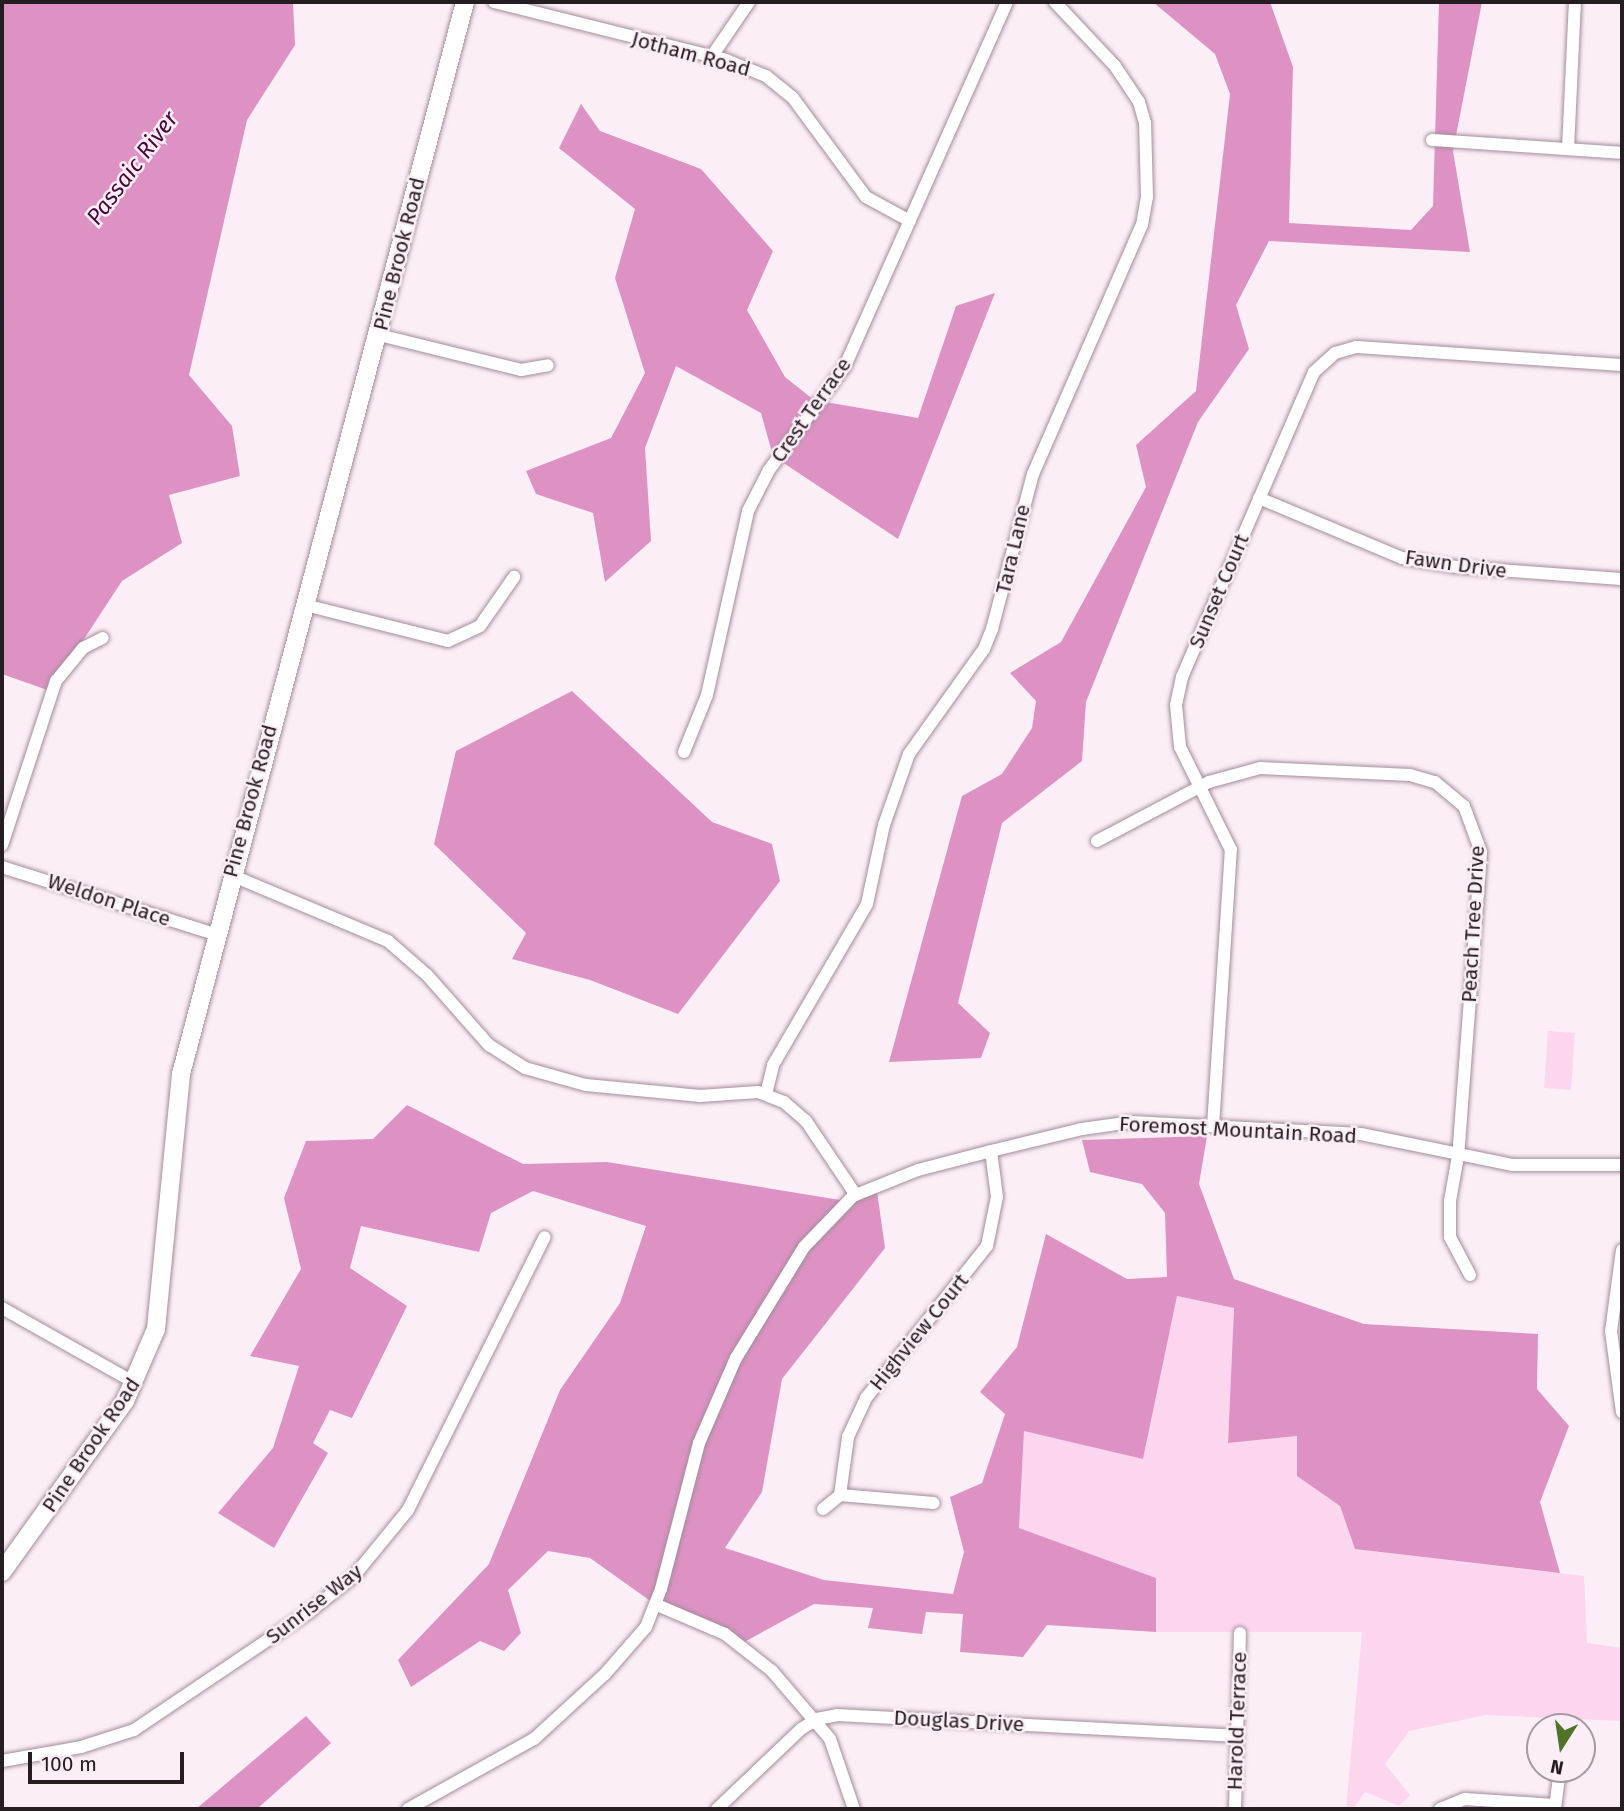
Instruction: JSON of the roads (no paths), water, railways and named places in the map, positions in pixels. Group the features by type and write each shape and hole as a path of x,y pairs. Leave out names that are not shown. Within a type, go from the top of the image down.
{"street":[{"name":"Pine Brook Road","path":"3,1567 135,1384 160,1308 175,1109 215,934 379,335 465,2"},
{"name":"Jotham Road","path":"494,2 753,69 783,88 866,197 910,221"},
{"path":"712,57 749,2"},
{"name":"Crest Terrace","path":"684,752 707,695 748,510 769,470 845,366 1007,2"},
{"name":"Tara Lane","path":"766,1094 773,1065 867,904 884,825 909,754 984,649 992,629 1032,474 1142,225 1147,197 1146,136 1139,102 1115,66 1055,2"},
{"path":"1568,149 1575,2"},
{"path":"1432,140 1622,153"},
{"path":"379,335 520,370 548,366"},
{"name":"Sunset Court","path":"1213,1126 1230,912 1231,850 1225,831 1198,788 1177,734 1178,691 1314,372 1342,351 1392,348 1622,365"},
{"name":"Fawn Drive","path":"1259,498 1402,558 1469,568 1622,579"},
{"path":"305,605 448,641 480,626 514,577"},
{"path":"2,845 57,681 83,648 103,638"},
{"name":"Peach Tree Drive","path":"1097,841 1198,788 1239,772 1310,767 1410,775 1435,782 1464,807 1481,852 1458,1156 1450,1202 1450,1237 1470,1275"},
{"name":"Weldon Place","path":"2,867 215,934"},
{"path":"231,875 388,941 428,975 489,1045 524,1068 586,1085 700,1096 766,1094 784,1102 806,1121 856,1195"},
{"name":"Foremost Mountain Road","path":"408,1809 534,1739 605,1674 646,1627 657,1605 688,1477 736,1357 804,1247 856,1195 918,1170 1103,1125 1213,1126 1361,1134 1512,1165 1622,1165"},
{"name":"Highview Court","path":"840,1495 848,1437 866,1398 987,1245 998,1197 991,1151"},
{"name":"Sunrise Way","path":"2,1760 81,1748 134,1730 354,1576 408,1510 545,1237"},
{"path":"1622,1250 1611,1331 1622,1412"},
{"path":"2,1308 135,1384"},
{"path":"823,1508 840,1495 934,1503"},
{"path":"657,1605 700,1621 747,1649 817,1719 830,1739 854,1809"},
{"name":"Harold Terrace","path":"1235,1809 1240,1633"},
{"name":"Douglas Drive","path":"817,1719 851,1716 1237,1736"},
{"path":"717,1809 817,1719"},
{"path":"1440,1809 1465,1799 1555,1807 1558,1783"}],"waterway":[{"name":"Passaic River","path":"2,312 42,299 90,263 138,205 197,125 226,61 238,2"}]}
